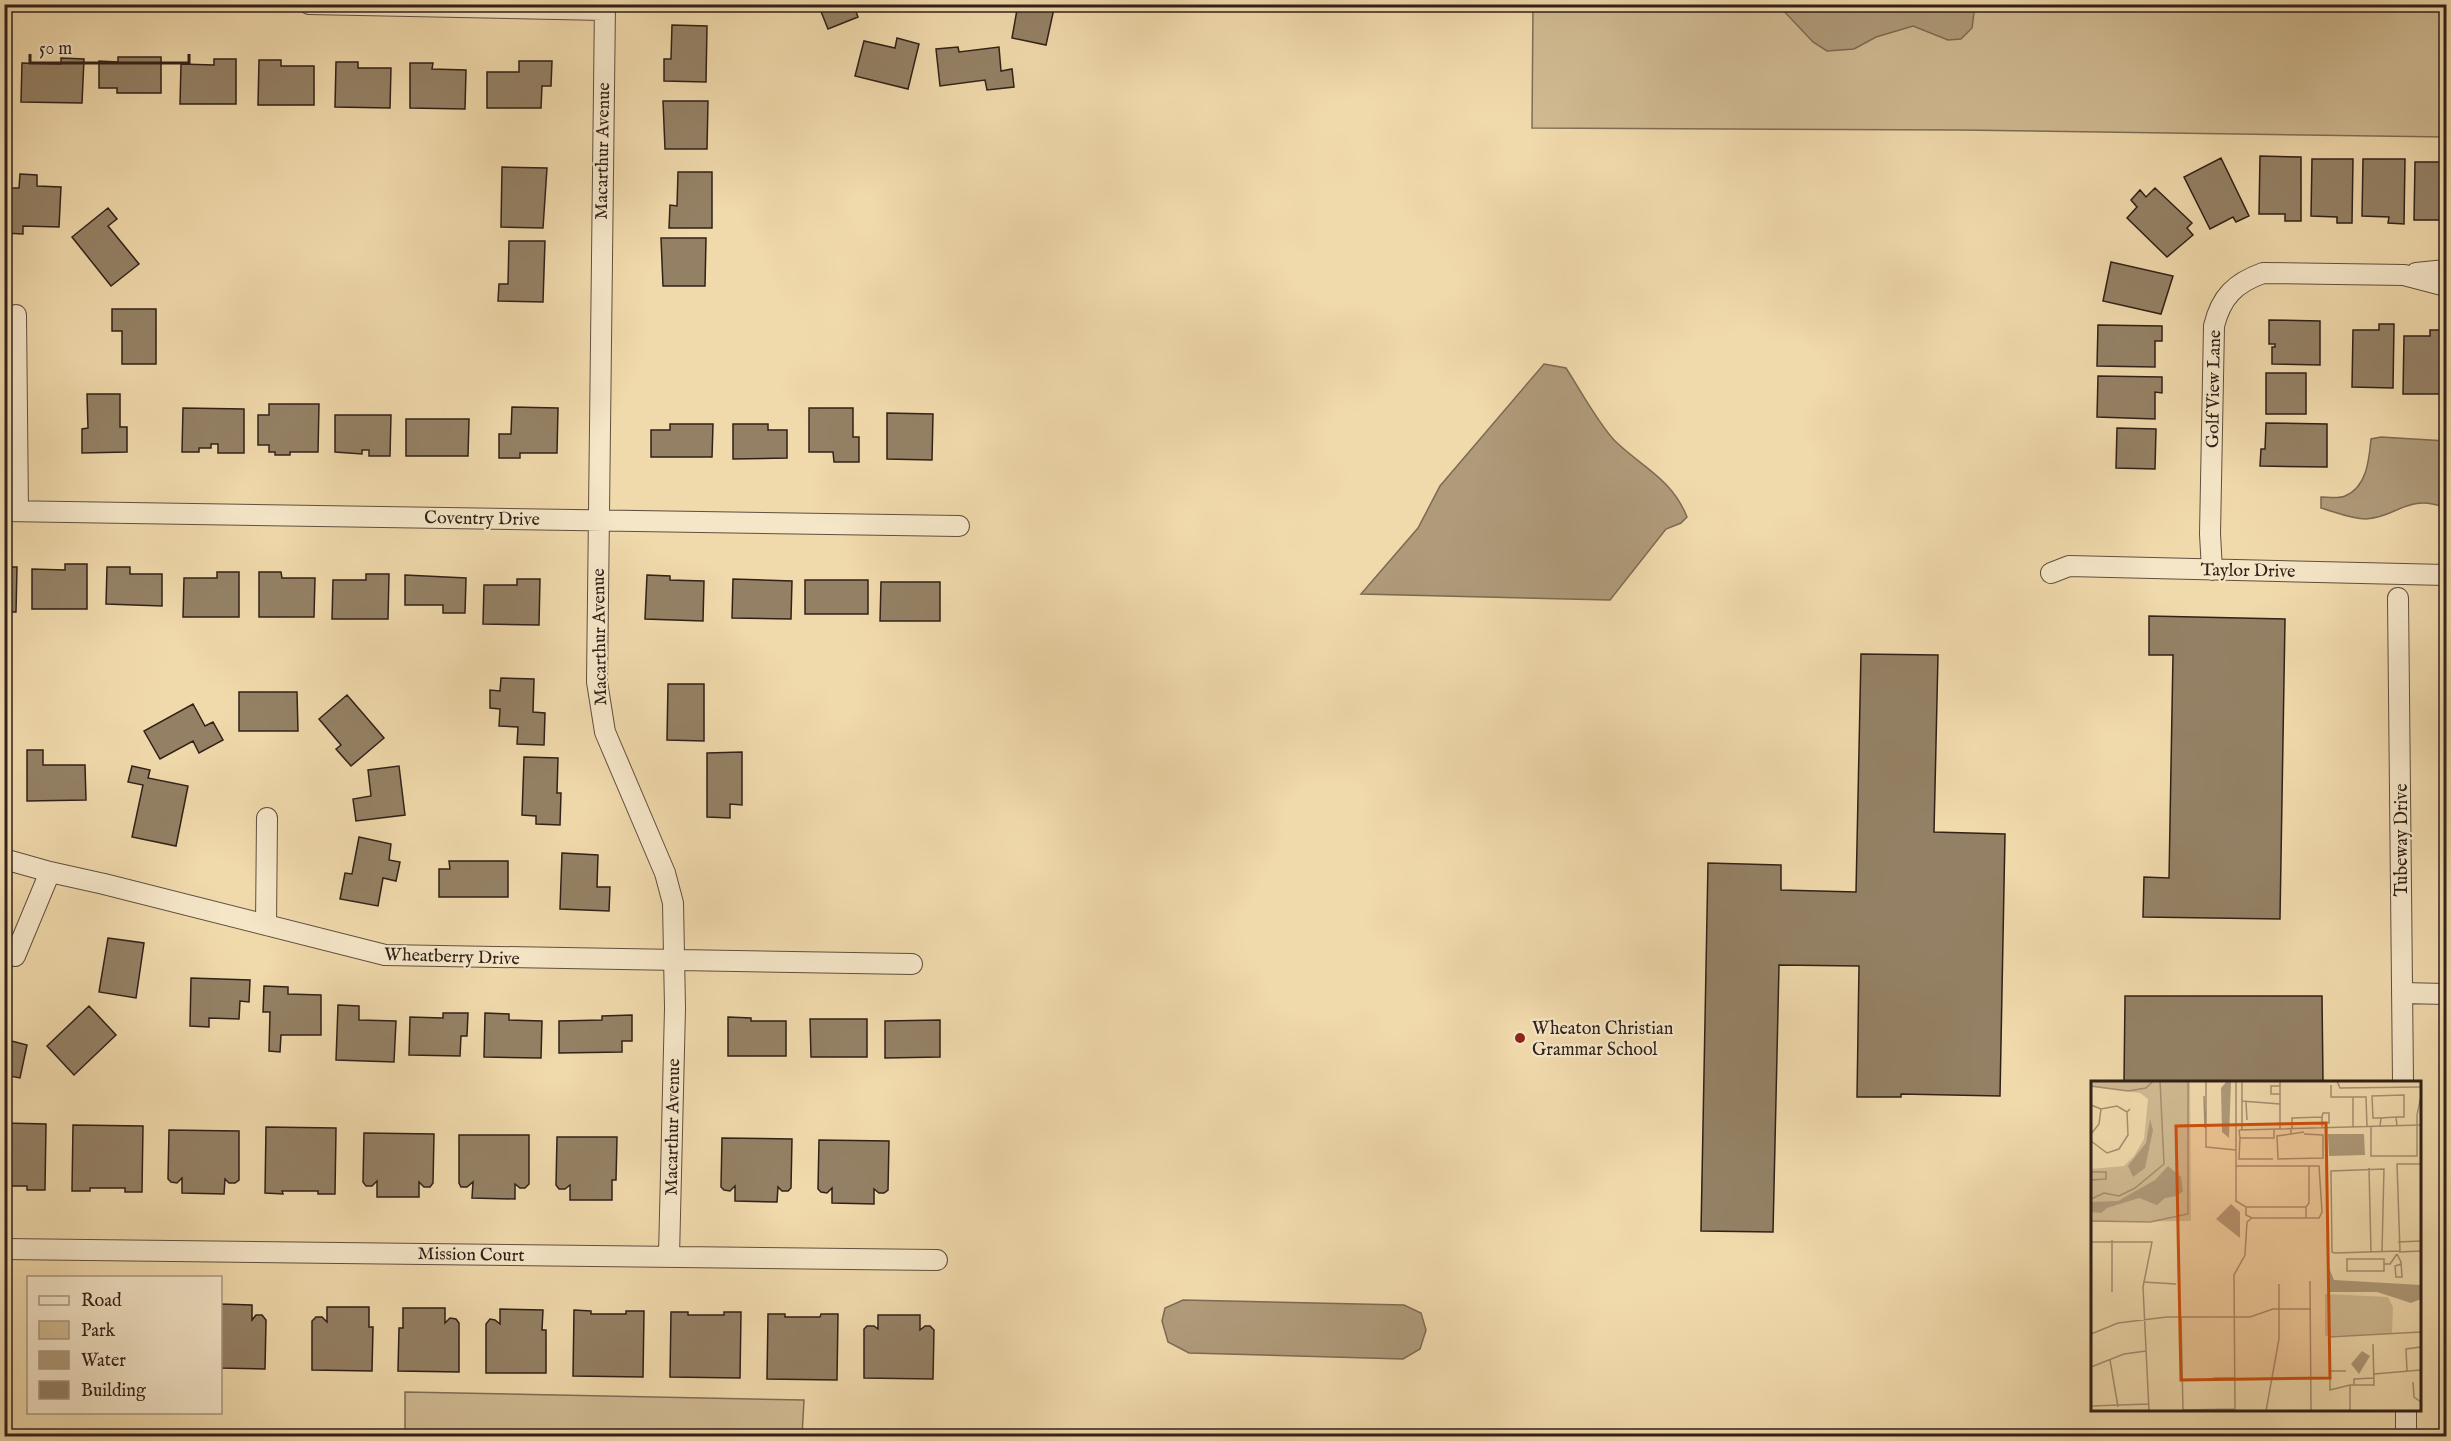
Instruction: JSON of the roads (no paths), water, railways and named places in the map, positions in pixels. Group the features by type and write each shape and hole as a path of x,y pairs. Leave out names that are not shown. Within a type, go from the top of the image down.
{"street":[{"path":"309,4 605,8"},
{"name":"Macarthur Avenue","path":"605,8 597,519 597,682 600,713 617,761 665,873 673,903 675,960 669,1256"},
{"path":"2404,275 2446,270"},
{"name":"Golf View Lane","path":"2212,570 2210,534 2214,326 2224,297 2235,286 2263,273 2404,275 2446,286"},
{"path":"11,511 16,315"},
{"name":"Coventry Drive","path":"11,511 959,526"},
{"name":"Taylor Drive","path":"2050,573 2069,566 2446,575"},
{"name":"Tubeway Drive","path":"2398,598 2403,1081"},
{"path":"266,925 267,818"},
{"name":"Wheatberry Drive","path":"4,859 368,952 393,956 912,964"},
{"path":"15,956 50,872"},
{"path":"2402,993 2446,994"},
{"name":"Mission Court","path":"4,1249 937,1260"},
{"path":"2406,1411 2406,1437"}],"water":[{"path":"1778,5 1975,5 1972,28 1961,39 1948,40 1913,26 1876,37 1854,49 1827,51 1813,42"},
{"path":"1544,364 1566,368 1609,434 1665,483 1681,504 1687,517 1681,523 1666,529 1610,600 1361,594 1418,528 1440,486"},
{"path":"2381,437 2446,441 2446,508 2433,504 2412,504 2377,517 2360,519 2321,508 2321,497 2342,497 2358,486 2365,472 2371,439"},
{"path":"1183,1300 1404,1305 1421,1313 1426,1330 1420,1349 1403,1359 1189,1353 1168,1342 1162,1321 1165,1308"},
{"path":"897,1432 965,1436 848,1436"}],"place":[{"name":"Wheaton Christian Grammar School","path":"1520,1038"}]}
